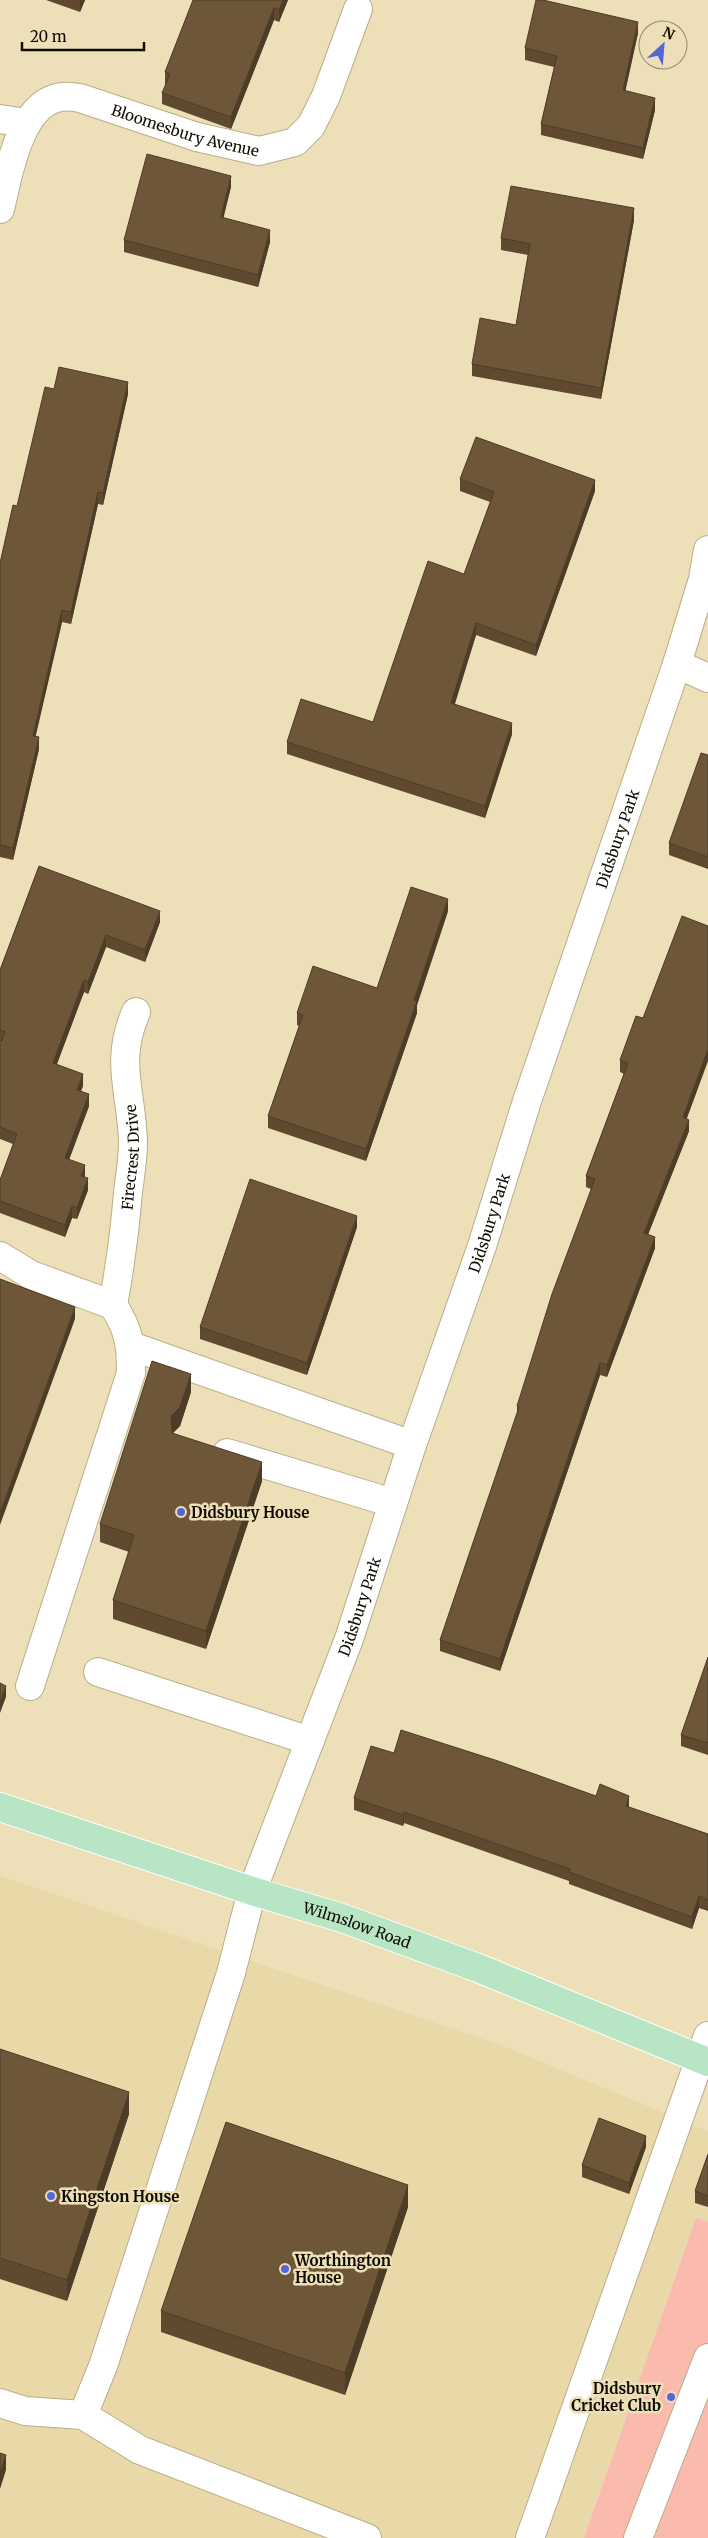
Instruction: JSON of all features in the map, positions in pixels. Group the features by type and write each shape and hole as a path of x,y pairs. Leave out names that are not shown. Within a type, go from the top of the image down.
{"main road":[{"name":"Wilmslow Road","path":"0,1807 252,1891 342,1918 705,2052"}],"street":[{"name":"Bloomesbury Avenue","path":"0,209 11,162 27,123 41,106 60,97 80,98 197,137 259,152 295,142 311,126 326,96 358,9"},
{"path":"0,119 27,123"},
{"name":"Didsbury Park","path":"83,2415 106,2357 231,1973 252,1891 349,1639 412,1445 482,1246 527,1101 677,664 703,580 708,550"},
{"path":"677,664 708,678"},
{"name":"Firecrest Drive","path":"113,1305 124,1249 133,1144 124,1071 124,1050 128,1030 136,1012"},
{"path":"0,1256 31,1274 113,1305 124,1323 131,1346 131,1373 127,1387 30,1686"},
{"path":"131,1346 412,1445"},
{"path":"204,1446 393,1503"},
{"path":"98,1672 310,1741"},
{"path":"530,2538 705,2052"},
{"path":"638,2538 708,2358"},
{"path":"0,2403 25,2412 83,2415 140,2450 367,2538"}],"shaded area":[{"path":"0,1876 501,2045 708,2131 708,2222 696,2218 584,2538 0,2538"},
{"name":"Didsbury Cricket Club","path":"696,2218 708,2222 708,2538 584,2538"}],"building":[{"path":"193,0 283,0 279,10 274,8 231,117 162,93 170,74 165,72"},
{"path":"536,0 638,22 623,90 655,98 643,148 541,124 557,56 525,48"},
{"path":"147,154 231,176 221,217 270,230 258,275 124,240"},
{"path":"511,186 634,208 601,388 472,364 480,318 516,325 530,244 501,238"},
{"path":"59,367 128,382 103,493 98,492 71,612 62,610 33,736 39,737 13,848 0,845 0,563 13,505 17,506 45,387 54,389"},
{"path":"476,437 595,480 536,645 476,623 451,703 512,723 485,806 287,742 301,699 373,722 428,561 464,574 494,492 460,479"},
{"path":"701,753 708,755 708,857 669,843"},
{"path":"39,866 160,911 145,950 106,935 88,982 84,980 53,1063 83,1074 77,1090 89,1094 65,1158 85,1165 81,1176 88,1178 77,1208 72,1206 65,1225 0,1201 0,1180 17,1134 0,1127 0,1045 5,1032 0,1030 0,970"},
{"path":"411,887 448,899 414,1000 417,1001 366,1149 268,1116 303,1015 297,1013 313,966 377,988"},
{"path":"682,916 708,926 708,1049 683,1117 689,1120 644,1233 655,1237 607,1365 600,1363 500,1659 440,1640 519,1407 517,1406 552,1294 595,1179 586,1176 628,1063 620,1060 636,1016 643,1018"},
{"path":"250,1179 357,1216 307,1363 200,1327"},
{"path":"0,1279 75,1307 0,1513"},
{"name":"Didsbury House","path":"152,1361 191,1374 180,1407 171,1416 172,1433 262,1462 206,1631 113,1600 134,1535 100,1524"},
{"path":"708,1657 708,1743 681,1735"},
{"path":"0,1683 6,1686 0,1702"},
{"path":"401,1730 498,1761 596,1796 600,1784 629,1796 626,1806 708,1834 708,1900 699,1896 692,1917 569,1872 570,1869 404,1812 403,1815 354,1798 371,1746 394,1753"},
{"name":"Kingston House","path":"0,2049 129,2092 67,2280 0,2258"},
{"path":"599,2118 646,2136 629,2183 582,2165"},
{"name":"Worthington House","path":"226,2122 408,2185 345,2373 161,2311"},
{"path":"708,2154 708,2196 695,2191"},
{"path":"0,2453 6,2455 0,2473"}],"place":[{"name":"Didsbury House","path":"181,1512"},
{"name":"Kingston House","path":"51,2196"},
{"name":"Worthington House","path":"285,2269"},
{"name":"Didsbury Cricket Club","path":"671,2397"}]}
